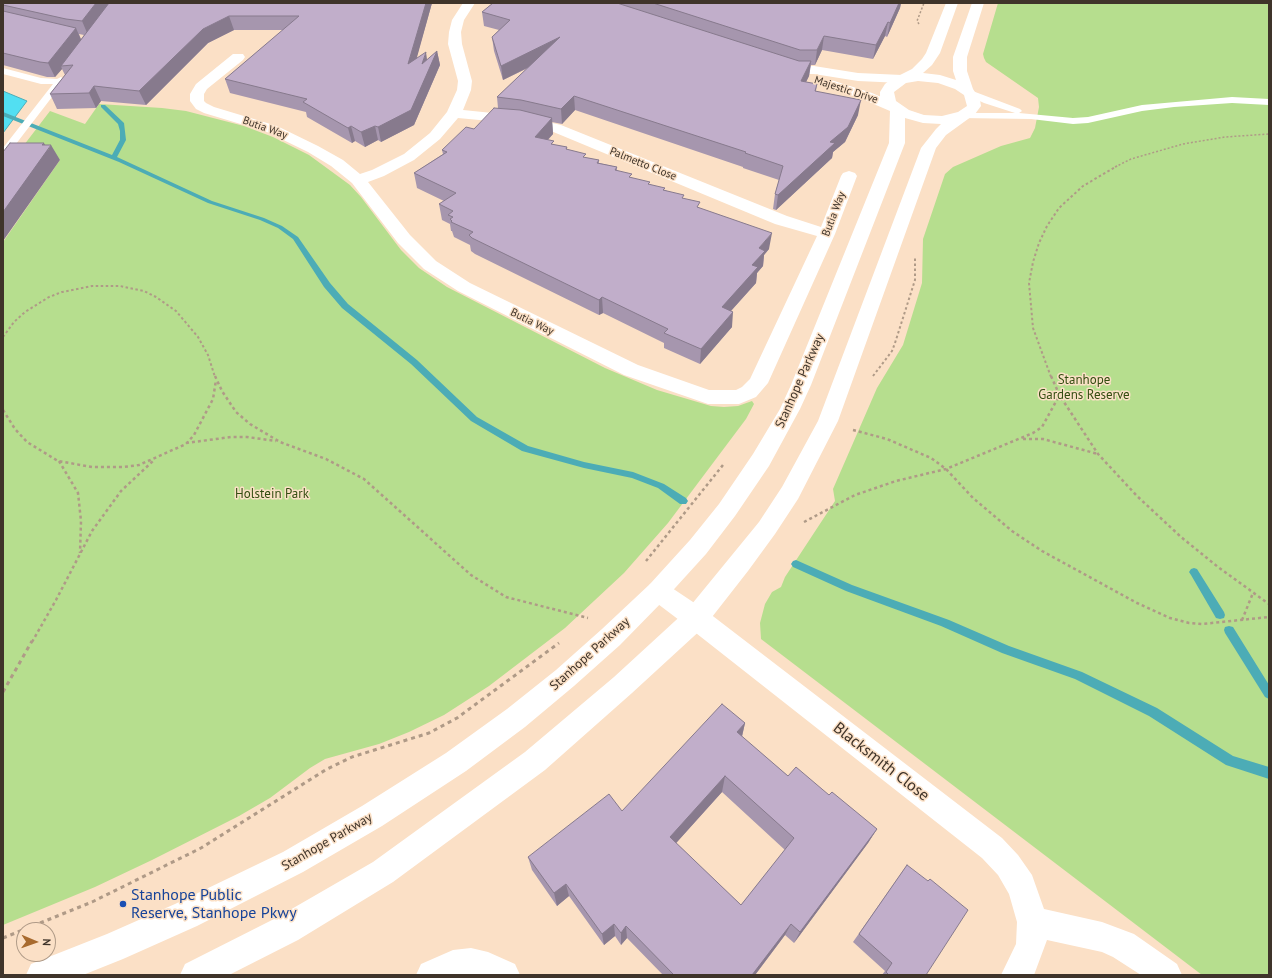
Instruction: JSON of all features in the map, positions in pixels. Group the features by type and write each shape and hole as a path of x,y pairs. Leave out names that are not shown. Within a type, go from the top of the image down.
{"main road":[{"path":"358,180 378,173 409,157 435,136 454,113 464,90 465,81 455,44 455,32 458,20 469,3"},
{"path":"896,109 890,103 887,97 887,92 890,87 917,72 927,62 933,53 952,3"},
{"path":"196,975 286,929 383,872 535,761 623,685 696,618 740,564 767,528 790,493 828,422 929,148 941,132 970,111 974,106 974,100 960,70 960,57 978,3"},
{"name":"Butia Way","path":"238,57 201,87 197,94 197,100 201,106 209,110 266,127 292,137 337,163 358,180 414,250 430,265 464,287 631,370 708,397 724,398 739,396 749,392 758,384 827,234 849,176"},
{"name":"Majestic Drive","path":"768,61 797,70 814,70 858,77 905,79 918,77 940,79 960,86 969,92"},
{"name":"Majestic Drive","path":"797,70 806,78 861,93 913,116 933,120 962,117"},
{"name":"Stanhope Parkway","path":"42,975 112,948 186,915 293,862 372,816 456,762 516,718 565,678 611,637 658,591 698,547 727,510 776,435 801,385 897,142 898,132 896,109"},
{"name":"Palmetto Close","path":"454,113 522,120 556,128 781,220 827,234"},
{"name":"Blacksmith Close","path":"658,591 696,618 992,848 1008,865 1021,886 1032,922 1031,944 1018,975"},
{"path":"1032,922 1102,937 1123,945 1166,975"},
{"path":"432,975 453,966 471,964 488,968 504,975"}],"lane":[{"path":"3,155 69,70"},
{"path":"3,71 41,81 60,82"},
{"path":"969,92 987,101 1031,116"},
{"path":"962,117 1031,116 1074,121 1088,120 1135,109 1174,104 1232,100 1269,102"}],"path":[{"path":"1269,134 1197,142 1155,151 1131,159 1108,170 1083,186 1059,208 1047,226 1039,243 1033,262 1029,284 1033,328 1044,360 1060,396 1098,454 1137,496 1181,537 1252,593 1269,604"},
{"path":"3,337 14,322 25,312 49,297 62,292 92,286 132,288 156,297 167,303 185,320 198,337 208,355 216,380 236,412 250,424 280,442 326,459 364,479 471,575 506,597 588,618"},
{"path":"186,444 194,435 210,409 216,380"},
{"path":"800,524 855,495 896,481 946,469 1020,439 1042,427 1060,396"},
{"path":"3,410 15,429 27,442 58,461 92,467 108,468 139,465 156,459 186,444 231,437 247,437 280,442"},
{"path":"851,429 886,439 913,449 931,458 946,469 973,498 1012,531 1042,551 1137,603 1170,618 1189,623 1202,624 1269,617"},
{"path":"1020,439 1049,441 1098,454"},
{"path":"3,692 56,600 92,531 121,491 156,459"},
{"path":"58,461 69,476 78,493 81,521 80,554"},
{"path":"645,562 702,493"},
{"path":"1242,620 1252,593"},
{"path":"583,622 594,612"},
{"path":"3,938 92,902 194,851 327,769 352,757 429,733 458,718 562,640"}],"green space":[{"name":"Stanhope Gardens Reserve","path":"998,3 1269,3 1269,975 1202,975 761,639 760,623 765,604 772,592 781,587 785,577 835,501 833,489 877,388 903,345 922,283 923,239 945,174 953,167 1001,146 1030,138 1035,128 1039,107 1038,98 986,62 984,58 983,54"},
{"name":"Holstein Park","path":"99,104 186,111 244,126 273,137 309,155 350,185 361,197 401,250 419,268 447,287 605,368 657,390 711,406 738,406 752,401 754,404 746,419 668,523 624,573 565,628 489,686 444,715 409,732 379,744 325,759 310,768 270,798 239,816 152,860 95,887 3,925 3,242 60,160 24,145 50,111 85,124"}],"water":[{"path":"3,91 27,101 3,133"}],"building":[{"path":"3,3 96,3 82,21 66,19 3,5"},
{"path":"109,3 426,3 408,64 426,52 422,64 437,51 411,110 378,127 375,126 361,132 351,126 348,128 303,102 307,99 225,79 299,16 229,16 203,29 139,91 94,86 89,93 50,94 73,65 61,66"},
{"path":"493,3 617,3 799,61 811,61 801,81 817,84 815,91 861,100 848,127 830,142 835,143 778,195 775,194 783,166 745,153 746,152 574,96 561,109 521,100 497,97 560,37 501,66 492,37 510,20 482,12"},
{"path":"653,3 899,3 890,23 888,22 876,45 824,36 817,50 800,50"},
{"path":"3,11 76,28 48,63 40,62 3,53"},
{"path":"494,108 520,110 552,118 535,137 554,141 551,144 567,147 566,149 586,154 583,157 599,160 597,163 617,167 615,170 632,174 629,177 650,182 648,184 665,188 663,190 684,195 682,198 700,202 697,207 772,233 759,248 765,251 752,265 758,267 722,307 733,312 701,349 664,333 668,329 602,297 599,300 472,238 469,235 473,232 451,222 452,221 450,219 453,217 448,215 453,211 439,204 456,193 414,173 447,152 442,150 466,127 474,129"},
{"path":"10,143 44,143 42,145 51,145 3,212 3,152"},
{"path":"722,704 745,723 737,732 788,776 796,767 829,795 832,792 877,829 800,932 791,924 752,975 674,975 626,926 621,933 614,924 602,934 566,884 554,893 528,857 609,794 622,811","holes":["725,776 794,838 741,905 670,837"]},
{"path":"907,865 928,881 930,879 968,910 926,975 889,975 886,972 892,963 859,934"}],"waterway":[{"path":"103,106 121,123 123,131 123,140 113,158"},
{"path":"3,114 113,158"},
{"path":"113,158 210,202 262,219 280,227 296,238 327,285 345,306 414,362 474,419 506,439 525,449 584,465 633,475 661,486 683,501"},
{"path":"796,564 849,588 945,623 1006,650 1078,675 1153,712 1230,761 1269,773"},
{"path":"1194,572 1220,615"},
{"path":"1229,630 1269,694"}],"place":[{"name":"Stanhope Public Reserve, Stanhope Pkwy","path":"123,904"}]}
